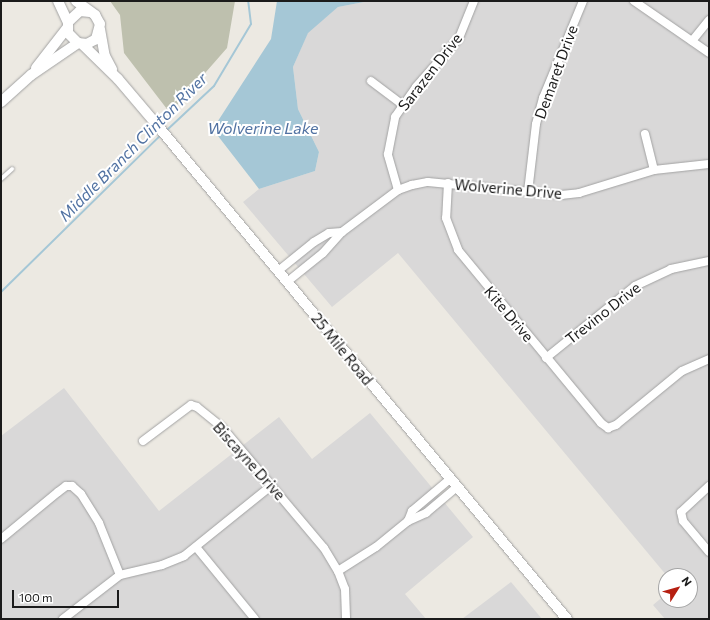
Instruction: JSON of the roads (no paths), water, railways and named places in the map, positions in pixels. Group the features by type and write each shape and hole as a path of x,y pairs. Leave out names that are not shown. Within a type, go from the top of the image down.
{"street":[{"path":"58,1 68,25 70,37 80,43"},
{"path":"1,102 31,75 80,43 96,39 100,24 90,12 76,1"},
{"name":"Sarazen Drive","path":"398,190 388,154 391,128 402,104 459,38 474,1"},
{"name":"Demaret Drive","path":"528,192 536,124 544,98 583,1"},
{"path":"634,1 709,53"},
{"path":"31,75 80,11 90,12"},
{"path":"692,41 709,20"},
{"name":"25 Mile Road","path":"100,24 105,56 118,79"},
{"name":"25 Mile Road","path":"80,43 118,79 157,125 566,619"},
{"path":"371,81 402,104"},
{"path":"644,134 654,170"},
{"name":"Wolverine Drive","path":"287,282 323,253 342,232 398,190 428,182 560,195 580,193 654,170 709,164"},
{"name":"Kite Drive","path":"448,183 446,218 458,250 601,424 608,428 616,425 682,371 709,359"},
{"name":"Wolverine Drive","path":"278,271 314,242 330,233 342,232"},
{"path":"314,242 323,253"},
{"name":"Trevino Drive","path":"546,358 635,286 671,269 709,261"},
{"name":"Biscayne Drive","path":"143,440 185,408 197,407 231,436 324,548 338,571 345,589 346,619"},
{"path":"408,521 412,511 450,479"},
{"path":"63,619 120,575 171,563 196,547 272,485"},
{"path":"1,539 66,486 72,486 81,494 99,523 120,575"},
{"path":"709,486 684,508 682,518 709,552"},
{"path":"338,571 376,547 408,521 426,513 457,488"},
{"path":"196,547 255,619"}],"lane":[{"path":"1,179 12,169"}],"water":[{"name":"Wolverine Lake","path":"277,1 369,1 338,7 308,33 293,67 298,109 319,152 315,171 259,189 218,136 216,124 271,39"}],"waterway":[{"name":"Middle Branch Clinton River","path":"167,130 214,86 251,24 248,1"},
{"name":"Middle Branch Clinton River","path":"1,292 162,134"}]}
